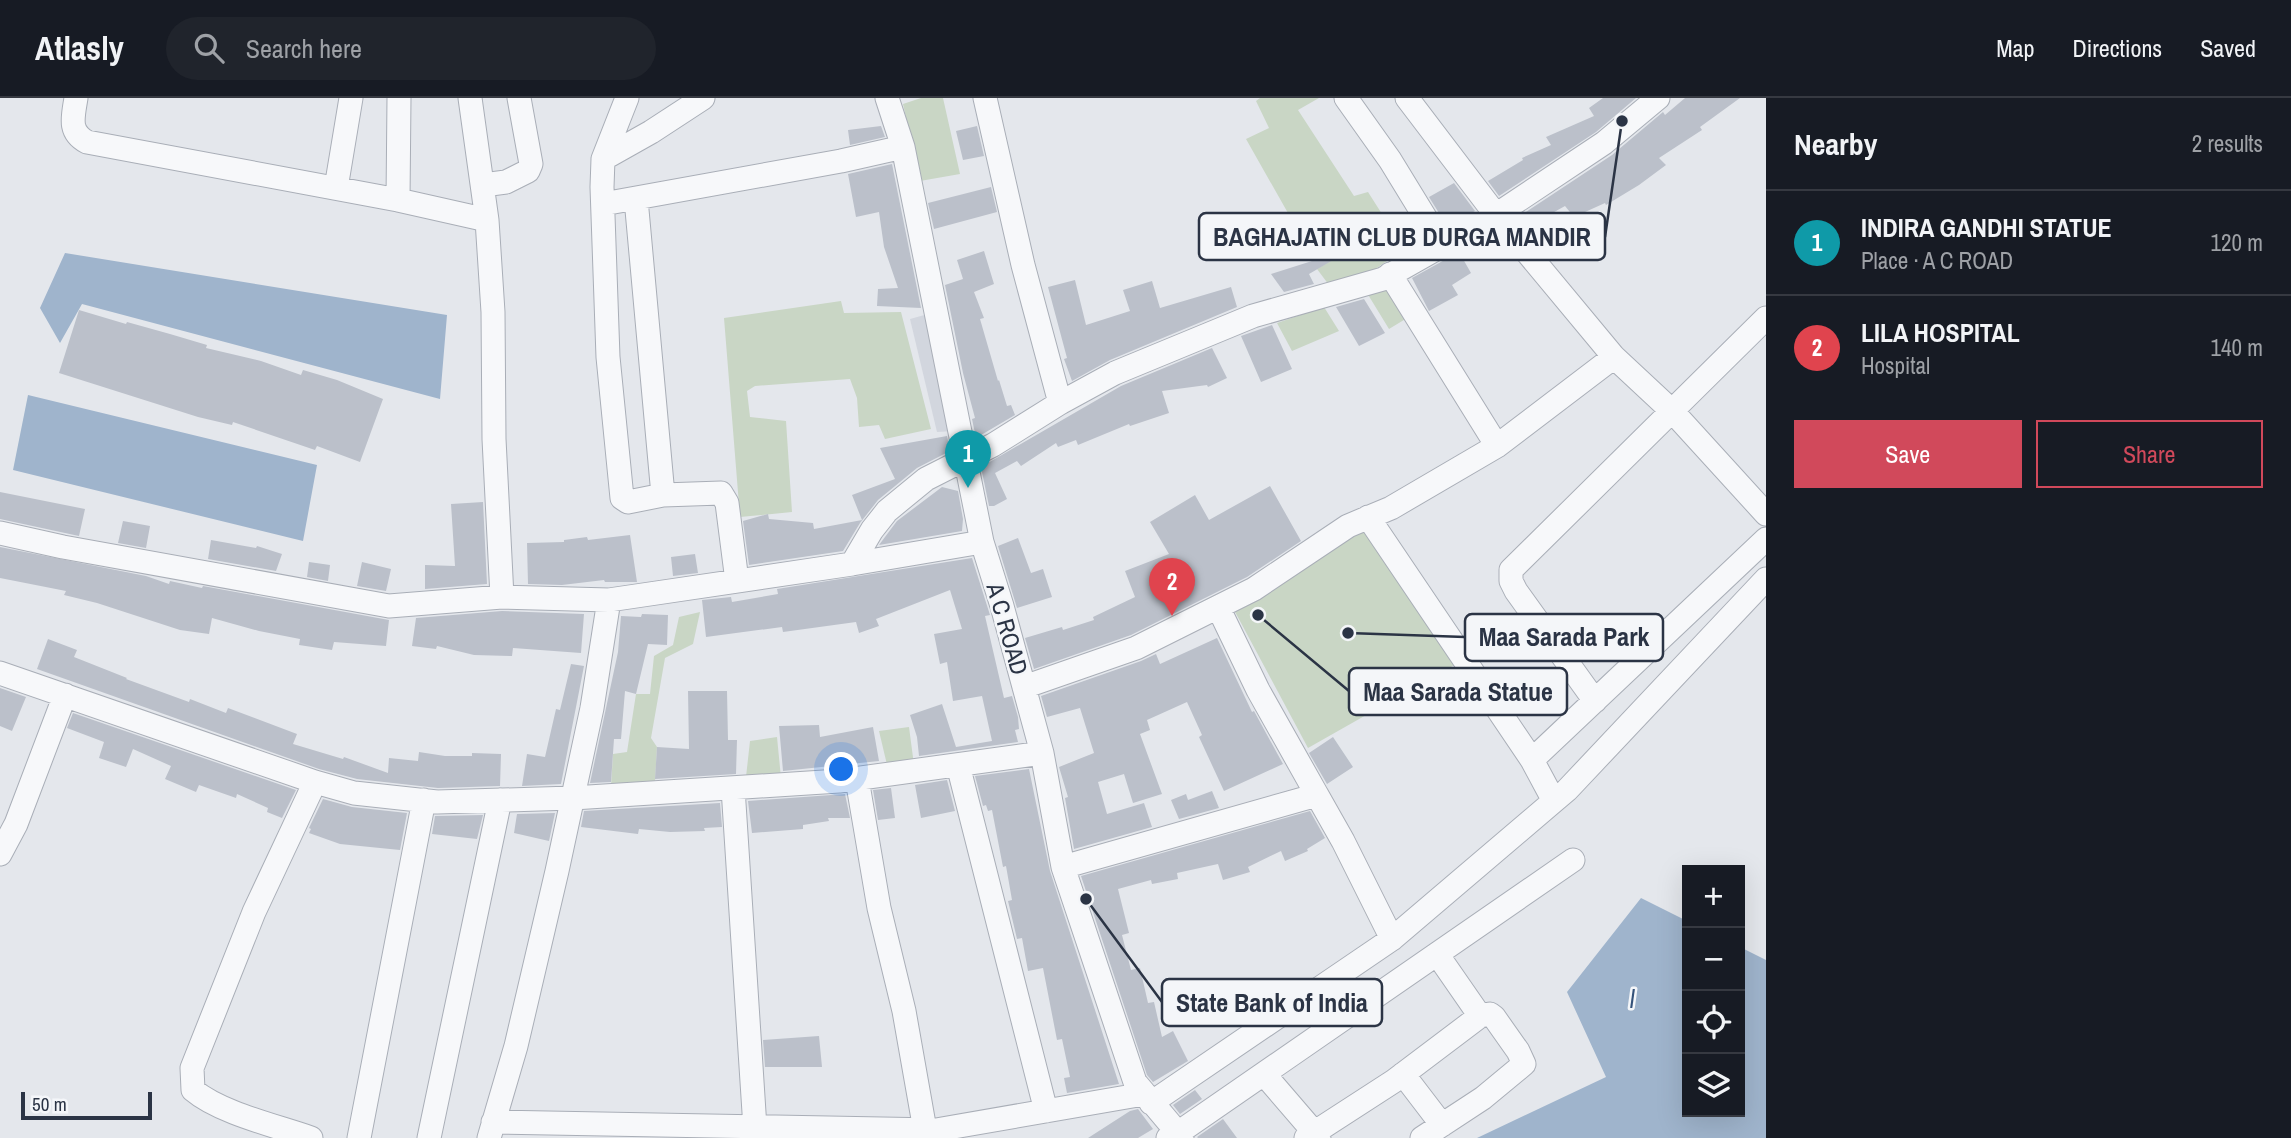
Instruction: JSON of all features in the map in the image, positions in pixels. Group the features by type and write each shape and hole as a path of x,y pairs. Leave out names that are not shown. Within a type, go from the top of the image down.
{"street":[{"path":"76,98 72,127 77,135 87,142 487,219"},
{"path":"336,188 351,98"},
{"path":"398,200 399,98"},
{"path":"470,98 487,219 493,312 494,439 502,597"},
{"path":"483,185 506,181 528,171 531,164 519,98"},
{"path":"627,98 603,159 608,357 621,493 628,502 663,495 721,493 727,503 737,581"},
{"path":"603,159 703,98"},
{"name":"A C ROAD","path":"887,98 903,147 982,542 1042,753 1063,867 1136,1082 1176,1136"},
{"path":"985,98 1023,265 1060,403"},
{"path":"1346,98 1390,160 1442,245"},
{"path":"1407,98 1496,215 1614,356 1673,412 1766,514"},
{"path":"852,564 887,510 926,479 993,445 1060,403 1115,373 1253,316 1370,284 1390,274 1496,215 1604,142 1658,98"},
{"path":"603,204 828,164 903,147"},
{"path":"636,199 663,495"},
{"path":"1390,274 1497,446"},
{"path":"1595,701 1516,591 1511,581 1511,570 1766,318"},
{"path":"1024,687 1136,648 1254,589 1348,526 1391,508 1497,446 1614,356"},
{"path":"1368,517 1532,760 1554,801"},
{"path":"0,533 389,606 502,597 609,600 982,542"},
{"path":"1532,760 1766,540"},
{"path":"609,600 592,708 573,798 516,1046 491,1130 936,1130 1046,1111 1147,1099 1392,939 1567,790 1766,579"},
{"path":"1218,607 1258,690 1350,853 1392,939"},
{"path":"0,673 315,782 354,793 424,800 573,798 858,779 1042,753"},
{"path":"0,854 16,824 65,695"},
{"path":"958,765 1046,1111"},
{"path":"858,779 879,908 904,1011 925,1130"},
{"path":"311,1138 217,1105 201,1096 194,1090 192,1068 254,912 315,782"},
{"path":"733,788 755,1128"},
{"path":"1063,867 1317,795"},
{"path":"359,1138 424,800"},
{"path":"429,1138 500,800"},
{"path":"1176,1136 1573,860"},
{"path":"1437,954 1480,1016"},
{"path":"1264,1074 1313,1136 1403,1074 1480,1016 1490,1014 1518,1051 1524,1064 1483,1098 1422,1138"},
{"path":"1403,1074 1442,1125"}],"shaded area":[{"path":"928,314 954,431 937,432 910,319"}],"green space":[{"path":"921,98 943,98 960,174 920,181 903,104"},
{"path":"1260,98 1319,98 1298,110 1354,196 1368,192 1389,225 1372,233 1387,261 1368,274 1329,285 1317,269 1339,256 1322,238 1298,243 1291,233 1297,229 1246,139 1269,128 1256,101"},
{"path":"1404,274 1422,309 1389,329 1367,293"},
{"path":"841,301 844,313 901,312 931,429 885,439 879,425 859,427 857,398 850,379 755,386 747,391 750,417 786,421 792,512 740,517 724,318"},
{"path":"1324,307 1339,331 1292,351 1277,323"},
{"path":"1376,520 1465,659 1308,748 1233,608"},
{"path":"700,612 693,644 665,658 651,738 657,747 655,782 611,786 613,754 627,752 636,694 650,694 654,656 673,645 679,617"},
{"path":"909,727 914,765 888,769 879,731"},
{"path":"777,737 781,778 746,777 750,741"}],"water":[{"path":"65,253 447,315 440,399 82,304 60,343 40,308"},
{"path":"28,395 317,465 303,541 13,470"},
{"name":"l","path":"1641,898 1682,918 1682,1117 1745,1117 1745,950 1766,960 1766,1138 1477,1138 1606,1077 1567,992"}],"building":[{"path":"1603,98 1636,98 1596,132 1499,196 1488,181 1523,160 1522,158 1551,145 1546,137 1594,116 1589,108"},
{"path":"1685,98 1740,98 1700,127 1702,130 1659,158 1666,165 1639,185 1606,205 1605,203 1574,217 1565,206 1538,221 1539,224 1527,231 1517,218 1612,155 1663,112 1665,115"},
{"path":"881,126 885,137 850,145 848,130"},
{"path":"977,126 984,156 963,160 956,131"},
{"path":"892,164 921,308 877,306 878,289 898,288 884,247 879,212 856,217 848,174"},
{"path":"1454,183 1475,211 1447,226 1429,197"},
{"path":"991,187 997,212 934,229 928,203"},
{"path":"1405,212 1423,240 1392,257 1379,236 1402,224 1396,215"},
{"path":"1322,238 1340,256 1309,274 1314,284 1284,292 1271,274 1312,261 1303,248"},
{"path":"984,251 994,284 974,292 984,318 980,319 998,381 1007,406 1011,405 1015,415 976,438 972,419 975,418 945,285 963,279 957,260"},
{"path":"1459,252 1471,273 1452,285 1458,295 1429,311 1412,278"},
{"path":"1075,280 1086,325 1130,311 1123,290 1152,281 1160,308 1231,287 1237,307 1110,360 1072,381 1064,359 1067,358 1048,287"},
{"path":"1364,299 1385,333 1359,346 1336,307"},
{"path":"79,310 170,334 207,345 206,348 261,361 301,375 303,370 337,380 383,399 360,462 317,446 315,450 233,422 232,425 198,417 59,373"},
{"path":"1272,325 1292,369 1261,382 1241,336"},
{"path":"1212,348 1227,378 1208,387 1162,391 1169,413 1130,426 1129,424 1078,445 1076,440 1058,447 1056,443 1021,466 1017,461 995,473 1007,499 989,506 981,467 1121,386"},
{"path":"947,436 950,451 917,468 878,500 843,551 749,565 743,521 768,514 769,519 813,523 814,529 862,520 852,495 895,479 880,448"},
{"path":"1270,486 1301,541 1247,577 1131,635 1034,669 1025,638 1094,620 1093,617 1135,597 1125,571 1169,554 1150,522 1195,495 1209,520"},
{"path":"942,487 958,491 963,519 962,531 879,545 897,521"},
{"path":"0,492 85,509 79,536 0,519"},
{"path":"483,502 487,584 425,589 425,565 455,566 451,504"},
{"path":"123,521 150,526 146,548 118,543"},
{"path":"630,535 637,582 604,580 562,585 528,584 527,543"},
{"path":"1018,538 1031,573 1043,569 1052,597 1017,608 998,546"},
{"path":"211,540 256,548 257,546 282,554 276,571 208,559"},
{"path":"0,547 146,576 169,584 170,581 202,588 203,586 389,620 386,646 334,642 332,650 299,645 300,639 212,618 209,634 180,630 64,595 66,591 0,578"},
{"path":"695,554 698,573 673,576 671,557"},
{"path":"972,558 990,615 985,616 1004,698 1012,696 1018,717 1019,729 1015,730 1018,742 919,756 917,737 910,715 942,704 956,747 992,741 982,696 953,701 947,662 940,664 934,634 962,629 950,590 876,619 879,626 859,633 856,622 783,632 782,627 706,637 702,600 731,597 732,602 778,594 777,589"},
{"path":"309,562 330,565 328,581 307,577"},
{"path":"362,562 391,569 386,591 357,586"},
{"path":"502,611 584,614 581,653 513,648 512,656 474,655 437,646 436,649 412,646 416,618"},
{"path":"642,614 668,615 667,645 648,644 636,694 625,691 621,739 614,739 611,782 590,783 618,652 621,616 641,617"},
{"path":"1217,638 1252,712 1254,711 1283,764 1224,791 1199,737 1202,735 1187,702 1147,720 1150,730 1140,734 1162,794 1133,803 1124,774 1098,782 1107,814 1144,803 1152,827 1074,849 1065,798 1068,797 1059,767 1094,753 1080,708 1047,717 1041,696 1156,654 1160,664"},
{"path":"48,639 77,650 74,657 126,679 226,713 228,708 297,734 293,744 343,759 344,757 388,773 389,758 418,761 419,752 445,756 501,754 500,786 438,788 357,779 319,769 37,669"},
{"path":"571,664 584,666 561,784 522,786 527,754 545,757 556,709 560,710"},
{"path":"0,688 26,697 12,731 0,726"},
{"path":"688,691 727,691 728,740 737,740 736,774 655,779 657,747 689,749"},
{"path":"73,713 296,790 282,818 267,812 268,808 237,794 236,798 199,785 196,792 165,779 171,766 133,749 126,767 99,758 104,742 67,728"},
{"path":"819,725 820,737 873,727 879,761 783,771 779,726"},
{"path":"1333,737 1353,767 1327,784 1309,753"},
{"path":"1029,769 1050,871 1119,1084 1067,1093 1064,1078 1070,1077 1062,1039 1057,1040 1043,968 1028,971 1022,938 1017,939 1008,901 1012,900 1006,866 1003,867 992,810 988,811 986,805 983,806 975,776"},
{"path":"947,780 955,811 921,818 915,785"},
{"path":"891,788 895,818 878,820 873,790"},
{"path":"1212,791 1219,808 1179,819 1171,800 1186,794 1188,800"},
{"path":"845,794 850,818 828,818 829,821 803,825 803,829 752,833 748,801"},
{"path":"323,799 352,807 407,813 400,850 340,844 309,833"},
{"path":"720,803 722,827 704,828 705,831 639,829 638,834 581,827 584,811"},
{"path":"1310,811 1325,838 1307,849 1308,851 1285,861 1281,851 1248,867 1250,872 1223,880 1218,864 1177,873 1178,879 1152,884 1151,880 1118,889 1129,933 1122,935 1131,970 1140,968 1148,1003 1154,1002 1162,1037 1173,1031 1188,1061 1153,1082 1147,1075 1081,876"},
{"path":"555,813 549,841 514,833 517,814"},
{"path":"483,815 477,839 432,834 435,816"},
{"path":"819,1036 822,1067 765,1067 763,1040"},
{"path":"1195,1090 1202,1099 1180,1114 1173,1105"},
{"path":"1138,1109 1153,1129 1138,1138 1088,1138 1130,1111"},
{"path":"1223,1119 1237,1138 1197,1137"}],"place":[{"name":"BAGHAJATIN CLUB DURGA MANDIR","path":"1622,121"},
{"name":"INDIRA GANDHI STATUE","path":"968,488"},
{"name":"Maa Sarada Statue","path":"1258,615"},
{"name":"LILA HOSPITAL","path":"1172,616"},
{"name":"Maa Sarada Park","path":"1348,633"},
{"name":"State Bank of India","path":"1086,899"}]}
